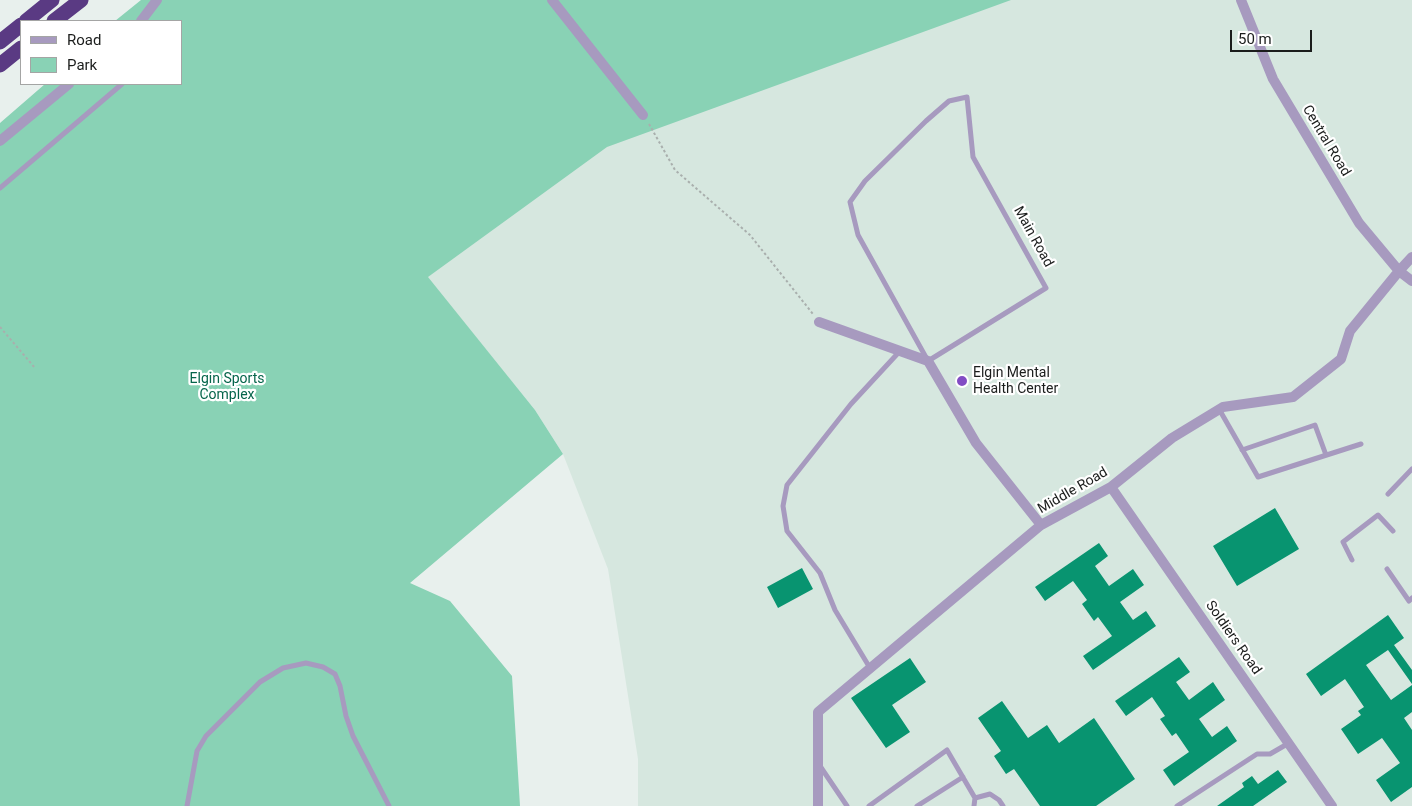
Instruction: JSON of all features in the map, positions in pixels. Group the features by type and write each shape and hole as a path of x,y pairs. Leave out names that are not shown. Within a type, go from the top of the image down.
{"highway":[{"path":"27,20 52,0"},
{"path":"55,20 81,0"},
{"path":"0,42 20,26"},
{"path":"0,65 20,49"}],"street":[{"path":"143,20 157,0"},
{"path":"552,0 644,115"},
{"name":"Central Road","path":"1241,0 1273,80 1360,223 1399,271 1412,281"},
{"path":"0,141 68,85"},
{"name":"Middle Road","path":"818,806 818,712 1041,525 1111,486 1172,438 1223,407 1293,397 1341,359 1350,331 1412,257"},
{"path":"819,322 928,361 976,443 1041,525"},
{"name":"Soldiers Road","path":"1111,486 1332,806"}],"lane":[{"path":"0,188 121,85"},
{"name":"Main Road","path":"967,97 973,157 1046,288 928,361 858,235 850,202 865,181 926,121 949,101 967,97"},
{"path":"870,668 835,610 820,573 787,531 783,506 787,485 850,404 900,351"},
{"path":"1219,409 1258,477 1361,444"},
{"path":"1242,450 1315,425 1326,455"},
{"path":"1388,494 1411,472"},
{"path":"1352,560 1343,542 1378,515 1393,531"},
{"path":"1386,569 1409,600 1412,598"},
{"path":"186,806 197,751 206,736 260,682 283,668 306,663 323,667 335,674 353,736 389,806"},
{"path":"1177,806 1257,754 1270,754 1289,743"},
{"path":"869,806 947,750 975,798 974,806"},
{"path":"818,764 847,806"},
{"path":"917,806 963,777"},
{"path":"975,798 990,794 999,800 1003,806"}],"path":[{"path":"644,115 675,170 750,236 819,322"},
{"path":"0,327 35,368"}],"shaded area":[{"name":"Elgin Mental Health Center","path":"978,0 1412,0 1412,806 638,806 638,759 608,569 563,454 535,410 427,277 643,115"}],"green space":[{"name":"Elgin Sports Complex","path":"141,0 1011,0 607,147 428,277 535,410 563,454 410,583 450,601 512,676 520,806 0,806 0,123 44,85 182,85 182,20 116,20"}],"building":[{"path":"1275,508 1299,549 1237,586 1213,546"},
{"path":"1099,543 1108,556 1095,566 1109,586 1133,569 1144,585 1120,602 1133,620 1146,611 1156,626 1093,670 1083,656 1112,636 1098,617 1094,621 1082,604 1087,600 1073,581 1045,601 1035,587"},
{"path":"802,568 813,589 778,608 767,587"},
{"path":"1388,615 1404,638 1394,645 1412,670 1412,684 1388,650 1366,665 1391,700 1412,685 1412,712 1404,718 1412,730 1412,787 1391,802 1376,780 1400,763 1382,738 1358,754 1341,729 1361,715 1358,711 1364,707 1345,679 1321,696 1306,674"},
{"path":"1179,657 1190,672 1176,682 1189,700 1213,682 1225,700 1199,719 1212,737 1227,726 1237,741 1174,786 1163,770 1189,752 1176,733 1172,736 1160,719 1165,716 1152,697 1126,716 1115,701"},
{"path":"910,658 926,682 892,705 910,732 886,748 851,698"},
{"path":"1002,701 1028,738 1047,725 1059,743 1094,718 1135,779 1096,806 1040,806 1014,769 1006,774 994,756 1001,751 978,718"},
{"path":"1278,770 1287,782 1253,806 1217,806 1244,787 1242,783 1252,776 1258,784"}],"place":[{"name":"Elgin Mental Health Center","path":"962,381"}]}
